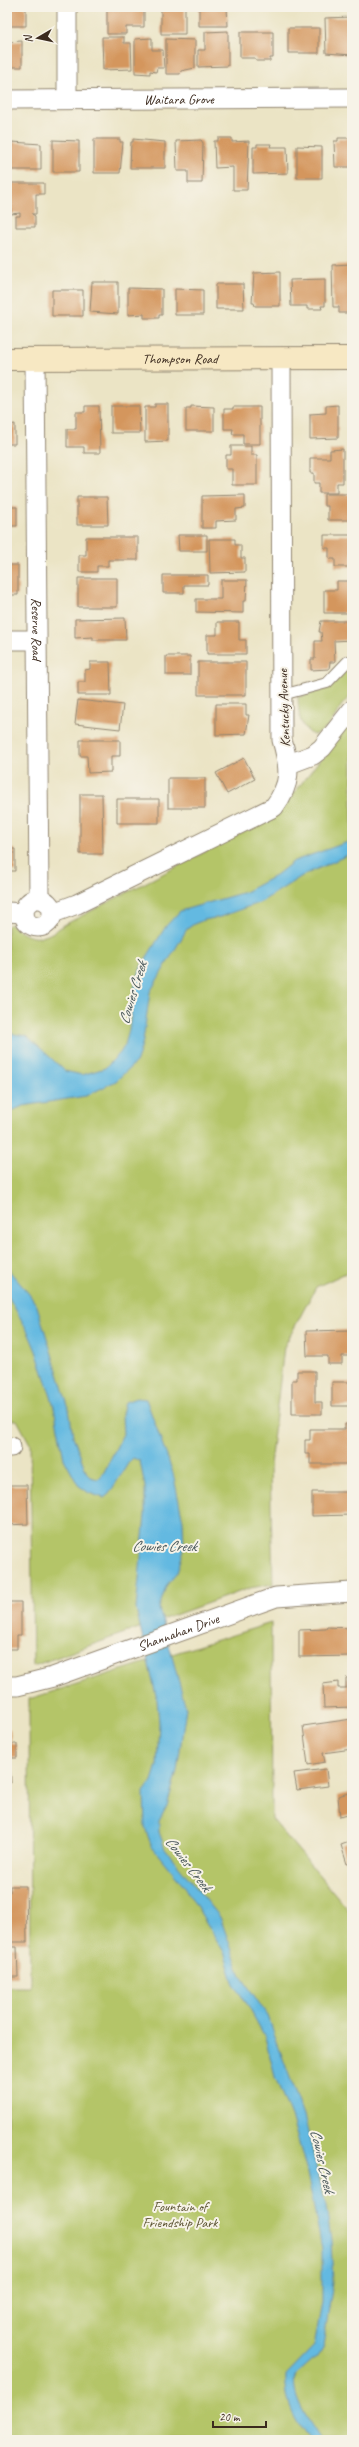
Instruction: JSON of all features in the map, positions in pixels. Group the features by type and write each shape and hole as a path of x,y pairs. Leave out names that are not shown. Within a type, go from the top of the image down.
{"main road":[{"name":"Thompson Road","path":"7,359 352,358"}],"street":[{"path":"67,7 67,98"},
{"name":"Waitara Grove","path":"7,100 67,98 352,98"},
{"name":"Kentucky Avenue","path":"53,913 77,904 274,808 284,793 289,764 282,740 281,358"},
{"name":"Reserve Road","path":"36,359 36,640 39,898"},
{"path":"7,640 36,640"},
{"path":"289,764 313,755 322,748 352,710"},
{"path":"39,898 48,901 53,913 49,922 40,927 31,925 16,912 30,901 39,898"},
{"name":"Shannahan Drive","path":"7,1686 17,1686 53,1677 276,1597 352,1592"}],"lane":[{"path":"282,696 327,683 348,661 352,660"}],"green space":[{"path":"352,666 352,696 346,700 327,727 321,732 313,735 304,727 300,719 298,697 330,688 348,668"},
{"path":"352,718 352,1270 316,1287 284,1347 270,1465 273,1584 250,1588 33,1666 30,1444 17,1420 7,1420 7,927 10,924 25,934 37,937 49,934 278,814"},
{"name":"Fountain of Friendship Park","path":"271,1623 272,1819 352,1914 352,2440 7,2440 7,1987 30,1987 29,1699"}],"water":[{"name":"Cowies Creek","path":"352,838 352,853 302,876 261,902 220,917 204,920 187,929 150,992 143,1041 137,1061 116,1081 86,1096 23,1106 7,1113 7,1033 27,1036 65,1071 82,1075 105,1068 120,1053 125,1045 129,1030 135,984 142,965 166,926 180,911 245,892 275,876 294,861 348,842"},
{"name":"Cowies Creek","path":"7,1268 37,1306 69,1409 73,1436 87,1474 90,1477 98,1479 103,1474 123,1434 122,1414 125,1402 136,1398 146,1399 173,1473 183,1521 184,1549 177,1573 166,1586 159,1608 186,1708 177,1771 167,1806 159,1821 159,1832 165,1849 220,1917 241,1976 267,2015 304,2116 326,2207 331,2240 333,2283 323,2346 317,2356 295,2376 295,2384 296,2393 302,2410 321,2440 310,2440 299,2425 288,2402 286,2384 286,2375 314,2346 322,2303 322,2249 306,2168 292,2119 275,2077 265,2037 242,1995 234,1985 224,1952 186,1889 152,1847 145,1828 144,1792 152,1781 157,1765 159,1722 157,1700 136,1609 145,1515 145,1487 140,1461 133,1458 129,1462 109,1494 104,1498 89,1493 78,1485 64,1459 53,1403 36,1351 28,1332 7,1294"}],"building":[{"path":"7,7 26,7 26,26 7,26"},
{"path":"107,7 144,7 144,27 126,27 126,34 107,34"},
{"path":"161,7 185,7 185,34 161,34"},
{"path":"199,7 227,7 228,26 199,26"},
{"path":"352,17 352,55 326,53 325,18"},
{"path":"288,28 319,28 319,53 288,53"},
{"path":"228,31 228,66 198,67 198,50 205,50 205,32"},
{"path":"240,32 273,32 273,58 270,58 270,61 256,61 255,58 240,58"},
{"path":"102,37 124,37 124,43 131,43 132,69 103,70"},
{"path":"152,38 152,50 163,50 164,68 157,68 156,72 150,71 150,74 135,73 135,39"},
{"path":"166,39 195,40 195,68 181,71 180,74 166,74"},
{"path":"22,41 22,67 7,67 7,42"},
{"path":"218,138 232,138 232,142 249,141 247,190 233,190 233,167 215,168 214,141 218,141"},
{"path":"338,138 352,138 352,167 335,167 334,141 338,141"},
{"path":"94,139 120,139 120,142 123,142 120,173 94,173"},
{"path":"133,139 165,142 165,168 130,168 131,142 133,142"},
{"path":"53,140 79,141 79,172 53,172"},
{"path":"201,140 203,143 202,183 188,183 188,171 177,171 176,141"},
{"path":"12,142 41,144 41,170 10,170"},
{"path":"257,144 271,144 270,147 287,147 288,173 253,174 253,147 257,147"},
{"path":"297,146 322,147 322,178 297,178"},
{"path":"11,183 44,183 44,194 36,194 36,214 32,214 35,216 35,227 16,227 16,216 20,216 20,213 11,214 11,202 8,202"},
{"path":"352,264 352,313 339,313 339,307 333,307 332,265"},
{"path":"280,272 280,306 255,306 254,303 252,303 254,273"},
{"path":"325,279 325,306 321,306 322,309 307,309 307,306 291,306 290,280"},
{"path":"92,282 118,282 118,314 90,312"},
{"path":"216,284 243,284 244,309 216,309"},
{"path":"128,288 162,289 162,315 159,315 159,318 144,318 144,314 128,315"},
{"path":"175,289 203,290 203,315 175,315"},
{"path":"52,290 83,290 83,316 52,316"},
{"path":"155,404 168,404 168,441 145,442 145,407 155,407"},
{"path":"349,404 352,404 352,438 349,438"},
{"path":"338,405 338,438 310,439 310,414 326,413 326,406"},
{"path":"85,406 99,406 100,453 84,453 84,447 67,447 67,429 76,429 76,412 85,412"},
{"path":"111,406 139,406 140,433 111,433"},
{"path":"191,406 214,407 214,431 186,431 186,408 191,408"},
{"path":"233,407 260,407 260,444 243,444 243,434 232,434 233,429 224,429 224,409 233,409"},
{"path":"7,410 9,410 9,425 15,424 15,444 7,444"},
{"path":"231,446 251,446 251,455 257,455 257,485 232,485 232,469 226,469 226,455 231,455"},
{"path":"343,449 343,483 337,483 337,493 319,493 319,483 314,483 314,473 310,473 310,458 330,458 330,450"},
{"path":"324,494 352,494 352,520 328,520 328,506 324,506"},
{"path":"245,495 245,508 236,509 236,520 216,521 216,528 202,528 202,496"},
{"path":"77,497 107,497 108,525 77,525"},
{"path":"7,507 17,507 17,526 7,526"},
{"path":"178,535 207,535 207,551 179,551"},
{"path":"324,535 352,535 352,567 335,567 335,559 329,559 329,548 324,548"},
{"path":"86,537 138,537 138,560 108,560 108,566 97,566 97,572 79,572 79,555 86,555"},
{"path":"209,539 235,539 235,545 241,545 241,558 245,558 245,572 210,573"},
{"path":"7,565 18,565 18,595 7,595"},
{"path":"163,575 208,575 208,585 184,585 184,593 163,593"},
{"path":"78,578 117,578 117,607 78,607"},
{"path":"221,580 247,580 246,601 243,601 243,613 196,612 196,599 221,599"},
{"path":"337,581 352,581 352,613 324,613 324,590 337,590"},
{"path":"125,618 126,640 93,640 93,637 75,638 75,619"},
{"path":"321,621 352,621 352,640 334,641 335,662 330,662 329,669 311,670 311,659 315,659 315,641 322,641 321,632 319,632"},
{"path":"217,622 239,622 239,640 246,640 246,654 207,654 207,635 217,635"},
{"path":"166,656 190,656 190,675 166,675"},
{"path":"90,662 110,662 111,695 78,695 78,682 85,682 85,670 90,669"},
{"path":"198,662 246,662 246,695 198,695"},
{"path":"78,700 123,705 120,729 75,724"},
{"path":"216,704 246,704 246,715 249,715 246,734 216,735"},
{"path":"80,740 120,740 120,756 111,756 111,772 88,773 87,756 80,756"},
{"path":"244,758 255,779 227,794 216,773"},
{"path":"168,778 205,778 205,808 168,808"},
{"path":"80,794 102,794 103,854 80,854"},
{"path":"117,799 159,799 159,823 117,823"},
{"path":"7,849 15,849 15,871 7,871"},
{"path":"352,1330 352,1356 342,1356 342,1364 328,1364 328,1356 307,1356 306,1331"},
{"path":"297,1371 315,1371 315,1402 322,1402 322,1414 292,1414 292,1380 297,1380"},
{"path":"332,1382 352,1382 352,1406 332,1406"},
{"path":"345,1424 352,1424 352,1464 310,1464 310,1454 305,1454 305,1440 310,1440 310,1429 345,1429"},
{"path":"349,1483 352,1483 352,1515 312,1516 312,1492 350,1492"},
{"path":"7,1485 27,1485 28,1524 7,1525"},
{"path":"7,1602 21,1602 21,1635 17,1635 17,1649 7,1649"},
{"path":"327,1627 352,1628 352,1656 299,1657 299,1630 326,1629"},
{"path":"352,1677 352,1707 324,1708 323,1684 338,1682 338,1688 346,1688 346,1678"},
{"path":"352,1719 352,1749 323,1753 325,1762 308,1765 303,1726"},
{"path":"7,1729 10,1729 11,1744 17,1744 17,1758 10,1758 11,1783 7,1783"},
{"path":"326,1769 328,1786 297,1790 294,1773"},
{"path":"352,1792 352,1814 340,1817 338,1796"},
{"path":"352,1841 352,1863 347,1864 341,1845"},
{"path":"10,1886 26,1886 27,1942 8,1942 7,1891 10,1892"},
{"path":"7,1944 9,1944 9,1947 17,1947 18,1977 7,1977"}]}
